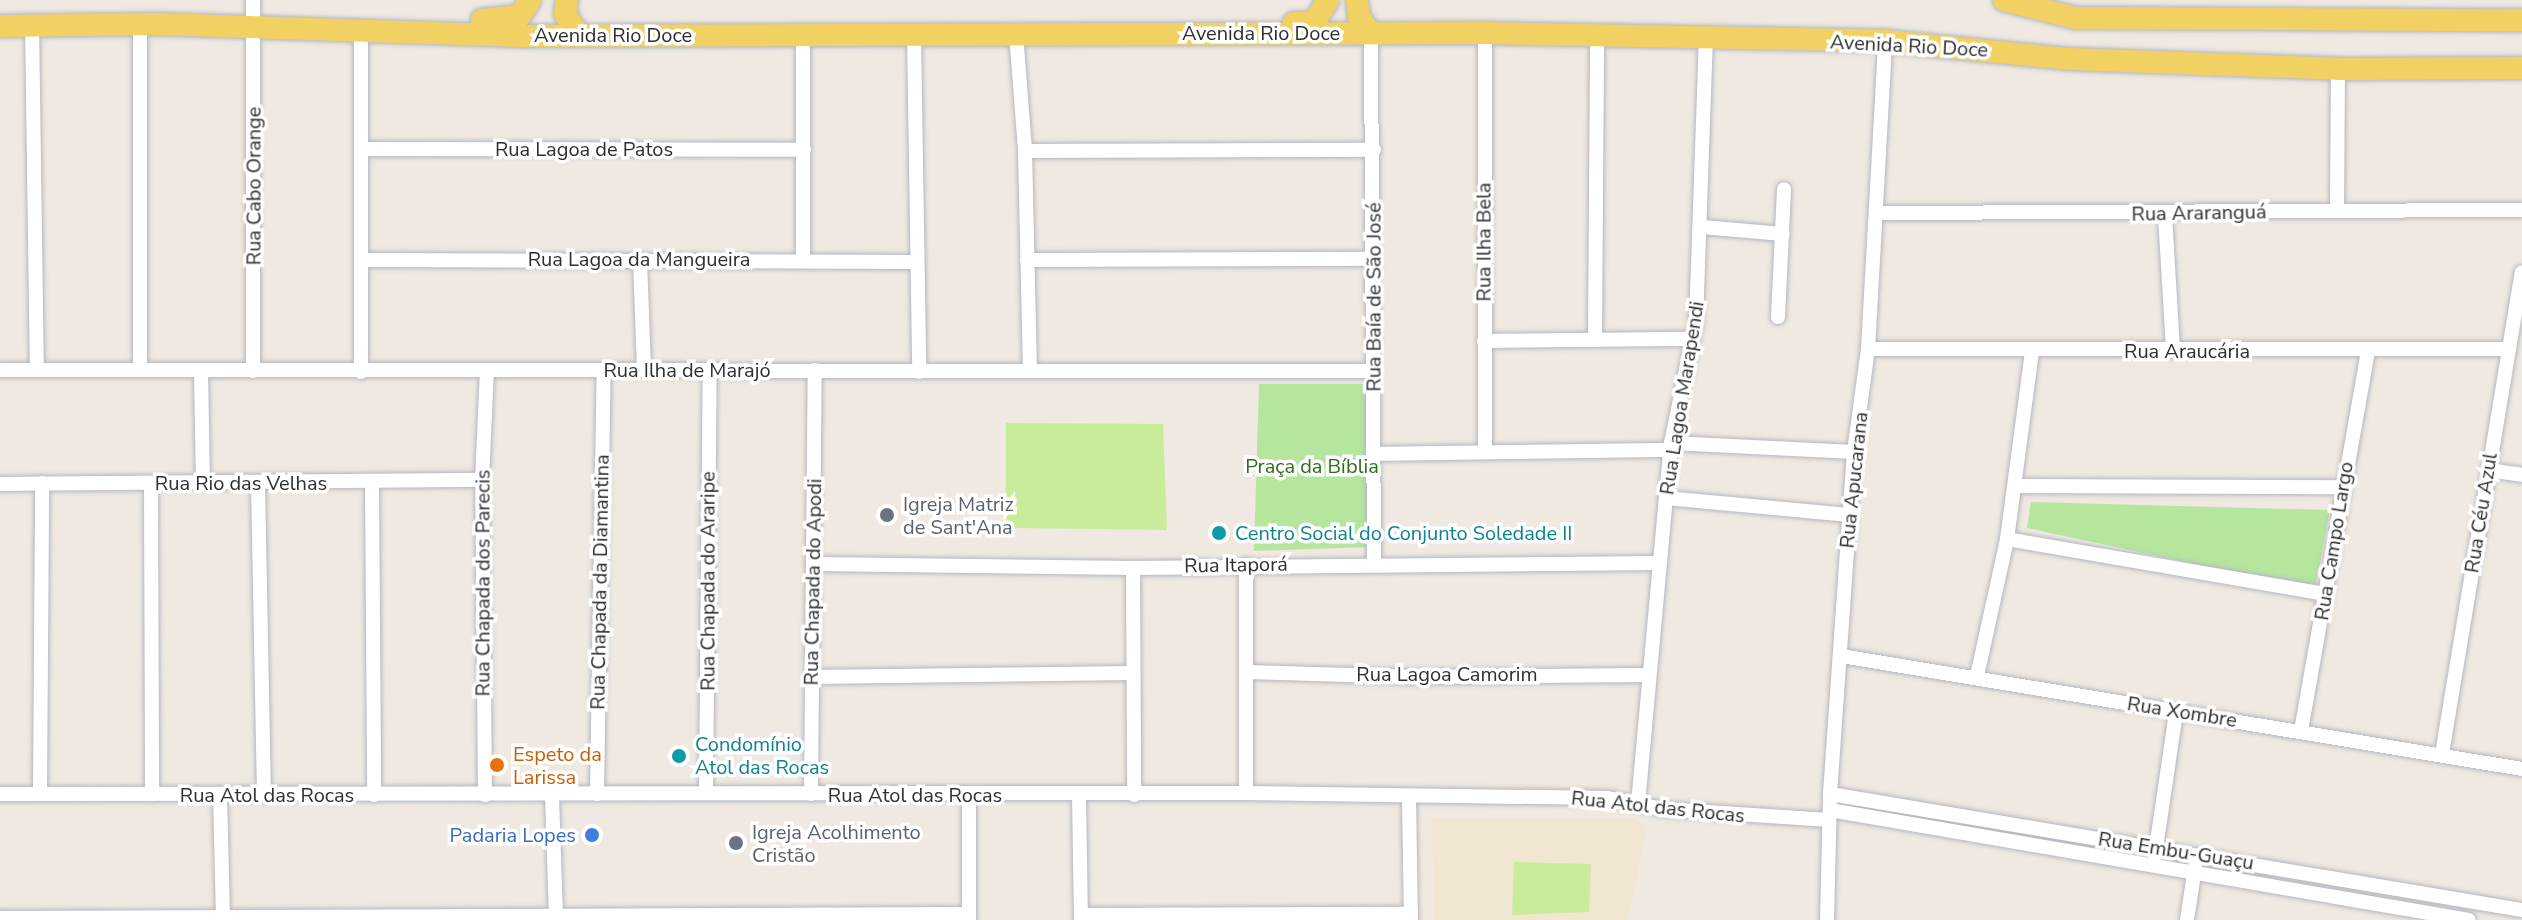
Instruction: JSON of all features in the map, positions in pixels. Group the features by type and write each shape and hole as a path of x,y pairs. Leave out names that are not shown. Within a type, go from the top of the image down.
{"main road":[{"path":"388,32 406,20 506,21 520,16 530,0"},
{"path":"567,0 565,14 579,35"},
{"path":"1170,32 1205,22 1314,23 1328,0"},
{"path":"1357,0 1359,17 1371,33"},
{"path":"2013,1 2075,18 2522,20"},
{"name":"Avenida Rio Doce","path":"0,26 32,22 579,35 1485,33 1706,40 1885,41 2070,59 2338,69 2522,68"}],"street":[{"name":"Rua Cabo Orange","path":"253,0 253,371"},
{"path":"32,22 37,370"},
{"path":"140,24 140,370"},
{"path":"361,31 364,149 361,372"},
{"path":"803,33 803,258"},
{"path":"1016,33 1025,151 1030,371"},
{"name":"Rua Baía de São José","path":"1371,33 1374,562"},
{"name":"Rua Ilha Bela","path":"1485,33 1485,450"},
{"path":"914,35 914,262 919,372"},
{"path":"1595,338 1597,37"},
{"name":"Rua Lagoa Marapendi","path":"1638,804 1647,675 1671,447 1692,339 1702,227 1706,40"},
{"name":"Rua Apucarana","path":"1827,920 1830,794 1854,452 1868,349 1885,41"},
{"path":"2337,209 2338,69"},
{"name":"Rua Lagoa de Patos","path":"364,149 804,150"},
{"path":"1025,151 1374,150"},
{"path":"1778,317 1784,189"},
{"name":"Rua Araranguá","path":"1877,213 2165,215 2337,209 2522,210"},
{"path":"2165,215 2173,351"},
{"path":"1702,227 1783,234"},
{"name":"Rua Lagoa da Mangueira","path":"364,260 803,258 914,262"},
{"path":"1027,260 1374,259"},
{"path":"640,260 644,370"},
{"name":"Rua Céu Azul","path":"2442,754 2522,273"},
{"path":"1484,341 1692,339"},
{"name":"Rua Araucária","path":"1868,349 2032,352 2507,349"},
{"name":"Rua Campo Largo","path":"2301,731 2368,351"},
{"path":"1977,676 2007,539 2032,352"},
{"name":"Rua Ilha de Marajó","path":"0,370 1373,371"},
{"name":"Rua Chapada da Diamantina","path":"597,794 604,370"},
{"name":"Rua Chapada do Araripe","path":"706,793 710,370"},
{"name":"Rua Chapada do Apodi","path":"811,794 815,370"},
{"path":"201,371 203,482"},
{"name":"Rua Chapada dos Parecis","path":"485,795 482,480 487,371"},
{"path":"1374,454 1671,447 1854,452"},
{"path":"2488,470 2522,475"},
{"name":"Rua Rio das Velhas","path":"0,484 482,480"},
{"path":"372,482 374,795"},
{"path":"40,793 42,483"},
{"path":"151,483 152,794"},
{"path":"258,483 264,795"},
{"path":"2015,486 2342,487"},
{"path":"1666,498 1849,515"},
{"path":"2007,539 2326,594"},
{"name":"Rua Itaporá","path":"814,564 1133,568 1374,562 1659,563"},
{"path":"1246,565 1246,793"},
{"path":"1133,568 1134,795"},
{"name":"Rua Xombre","path":"1841,656 1977,676 2176,713 2522,769"},
{"name":"Rua Lagoa Camorim","path":"1247,672 1411,677 1647,675"},
{"path":"811,677 1132,673"},
{"path":"2153,866 2176,713"},
{"name":"Rua Atol das Rocas","path":"0,794 552,796 706,793 969,796 1246,793 1608,798 1638,804 1829,815"},
{"name":"Rua Embu-Guaçu","path":"1830,794 2522,910"},
{"path":"220,795 223,915"},
{"path":"1079,795 1081,918 1411,917 1409,797"},
{"path":"552,796 556,916"},
{"path":"0,918 223,915 309,919 969,917 969,796"},
{"name":"Rua Embu-Guaçu","path":"1829,815 2469,920"},
{"path":"2187,920 2196,854"}],"shaded area":[{"path":"1432,818 1635,818 1647,828 1628,920 1434,920"}],"green space":[{"name":"Praça da Bíblia","path":"1259,384 1366,384 1369,547 1254,551"},
{"path":"1006,423 1163,424 1167,530 1006,528"},
{"path":"2031,502 2330,510 2315,590 2027,528"},
{"path":"1514,862 1591,864 1589,912 1512,915"}],"place":[{"name":"Igreja Matriz de Sant'Ana","path":"887,515"},
{"name":"Centro Social do Conjunto Soledade II","path":"1219,533"},
{"name":"Condomínio Atol das Rocas","path":"679,756"},
{"name":"Espeto da Larissa","path":"497,765"},
{"name":"Padaria Lopes","path":"592,835"},
{"name":"Igreja Acolhimento Cristão","path":"736,843"}]}
